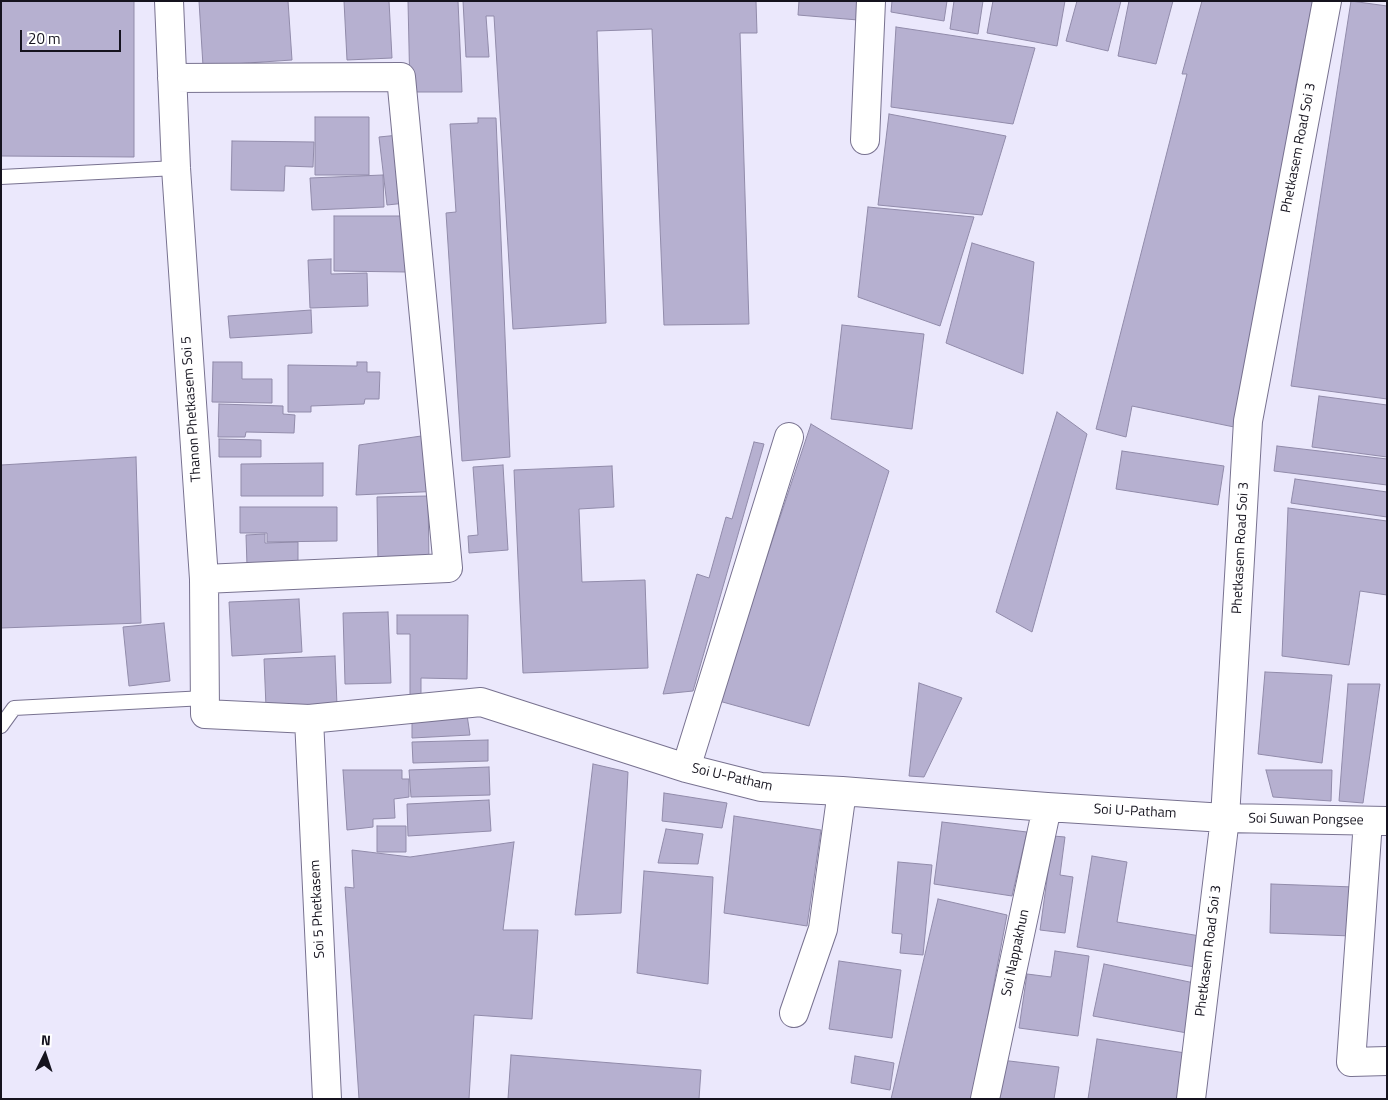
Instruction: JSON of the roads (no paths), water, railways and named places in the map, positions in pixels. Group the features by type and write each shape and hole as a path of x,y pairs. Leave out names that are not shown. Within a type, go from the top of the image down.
{"street":[{"name":"Thanon Phetkasem Soi 5","path":"169,1 176,168 204,579 205,698"},
{"path":"865,140 871,1"},
{"name":"Phetkasem Road Soi 3","path":"1191,1099 1225,818 1248,421 1327,1"},
{"path":"172,78 401,77 448,568 204,579"},
{"path":"686,768 789,437"},
{"path":"205,698 206,714 309,719"},
{"name":"Soi U-Patham","path":"309,719 482,702 686,768 761,787 1225,818"},
{"name":"Soi 5 Phetkasem","path":"309,719 327,1099"},
{"path":"794,1012 823,929 842,791"},
{"name":"Soi Nappakhun","path":"985,1099 1047,807"},
{"name":"Soi Suwan Pongsee","path":"1225,818 1377,821"},
{"path":"1377,821 1351,1062 1387,1062"}],"lane":[{"path":"1,177 176,168"},
{"path":"1,726 14,708 205,698"}]}
